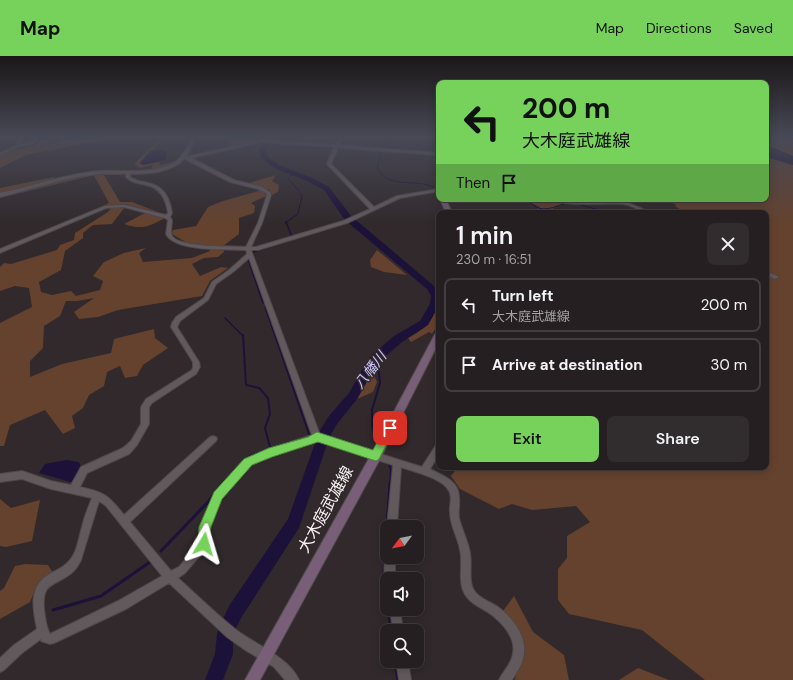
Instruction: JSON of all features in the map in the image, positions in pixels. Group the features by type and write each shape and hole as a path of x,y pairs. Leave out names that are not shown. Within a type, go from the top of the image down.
{"main road":[{"name":"大木庭武雄線","path":"252,680 376,456 436,340"}],"street":[{"path":"0,195 90,173 140,173 159,170 171,166"},
{"path":"74,489 84,470 126,451 134,443 145,424 145,407 149,400 194,372 197,367 196,362 174,327 175,323 178,319 206,299 214,283 231,271 249,251 260,223 269,195 268,192 260,188 247,186 232,181 202,166"},
{"path":"332,166 372,209"},
{"path":"128,172 128,177 132,181 154,185 163,192 170,206 170,213 167,217"},
{"path":"0,251 97,210 109,206 124,206 167,217 170,220 169,234 172,239 184,244 249,251 345,222 399,197 436,191"},
{"path":"629,202 644,210"},
{"path":"249,251 317,437"},
{"path":"769,274 775,277"},
{"path":"97,495 88,520 78,558 70,568 49,580 42,586 38,593 37,600 45,637 50,638 122,605 182,570 204,544 205,527 218,496 248,462 269,452 317,437 397,462 440,478 451,487 454,492 454,514 467,557 466,581 468,590 473,598 497,612 510,627 517,639 519,652 512,671 506,680"},
{"path":"124,521 213,439"},
{"path":"424,471 436,453"},
{"path":"393,520 397,462"},
{"path":"0,478 22,475 51,485 97,495 109,503 169,577 227,629 249,646 278,664 293,680"},
{"path":"0,666 18,649 43,631"},
{"path":"403,668 405,680"}],"shaded area":[{"path":"137,166 148,166 140,168"},
{"path":"153,166 166,166 151,170"},
{"path":"769,166 793,166 793,680 705,680 642,630 569,614 558,600 558,569 567,558 567,536 590,522 576,506 532,510 512,504 499,509 460,489 451,476 456,470 769,470 769,210 681,210 676,207 675,204 669,202 769,202"},
{"path":"99,173 121,173 121,175 104,175 120,202 132,202 158,212 123,204 99,208 109,203 94,175 0,198 82,176"},
{"path":"276,175 272,181 279,185 278,192 272,195 270,190 246,184"},
{"path":"54,177 54,180 0,193 0,188"},
{"path":"262,190 266,196 251,203 255,206 254,213 239,218 239,234 223,246 224,252 218,257 204,258 192,264 200,276 221,267 228,268 210,281 202,296 118,310 98,317 79,319 74,312 94,298 66,301 60,316 44,326 43,348 30,361 30,377 62,364 111,353 114,339 154,329 155,338 168,348 143,365 137,376 125,378 120,366 107,372 104,386 89,395 83,408 72,416 75,428 63,434 45,410 10,425 4,446 0,446 0,323 32,307 29,288 15,286 0,291 0,267 4,263 11,264 57,250 60,245 74,240 75,233 108,212 112,207 124,208 112,224 93,225 83,233 83,238 65,251 61,270 39,282 41,292 52,295 71,291 76,296 100,290 103,281 93,276 104,262 124,253 146,248 139,253 143,262 192,258 210,251 208,246 187,243 172,234 173,230 196,226 208,207 223,201"},
{"path":"558,202 563,205 557,206 551,210 535,210 540,207 531,203"},
{"path":"145,213 165,218 145,227 136,227 124,224"},
{"path":"377,250 407,275 384,272 371,267 370,260"},
{"path":"436,310 436,328 432,334 429,332 411,342 408,338 424,328"},
{"path":"370,376 374,376 377,382 373,392 357,399"},
{"path":"66,460 79,462 81,467 74,483 39,473 45,464"},
{"path":"0,499 11,508 40,500 32,541 6,547 0,546"},
{"path":"25,564 48,565 53,573 38,583 30,602 0,619 0,591 4,588 15,566"},
{"path":"514,596 533,632 564,655 569,680 515,680 522,646 503,611"},
{"path":"638,668 669,680 619,680"}],"waterway":[{"name":"八幡川","path":"276,166 316,182 327,189 348,218 430,287 436,296"},
{"path":"378,166 377,168 381,174 391,180 436,187"},
{"name":"八幡川","path":"290,176 295,173"},
{"path":"288,178 299,191"},
{"path":"286,222 298,214 302,196 300,193"},
{"path":"530,202 541,209 568,203"},
{"path":"578,204 599,210"},
{"path":"286,222 292,237"},
{"path":"253,252 288,241"},
{"path":"248,259 263,303"},
{"name":"八幡川","path":"214,680 224,654 225,634 235,612 294,523 323,436 333,420 353,396 370,366 377,357 398,339 424,323 435,304 436,296"},
{"path":"265,307 275,336"},
{"path":"225,318 243,336"},
{"path":"243,335 246,385 259,388 268,398 270,414 265,428 270,447"},
{"path":"275,335 310,437"},
{"path":"376,438 372,426 372,410 380,383 377,357"},
{"path":"250,456 290,442"},
{"path":"389,464 391,470 390,485"},
{"path":"221,485 236,469"},
{"path":"161,551 209,501 222,484"},
{"path":"384,572 390,484"},
{"path":"53,610 101,596 150,562"},
{"path":"390,616 390,624"},
{"path":"396,668 398,680"}],"route":[{"path":"204,544 205,527 218,496 248,462 269,452 317,437 376,456 390,428"}]}
